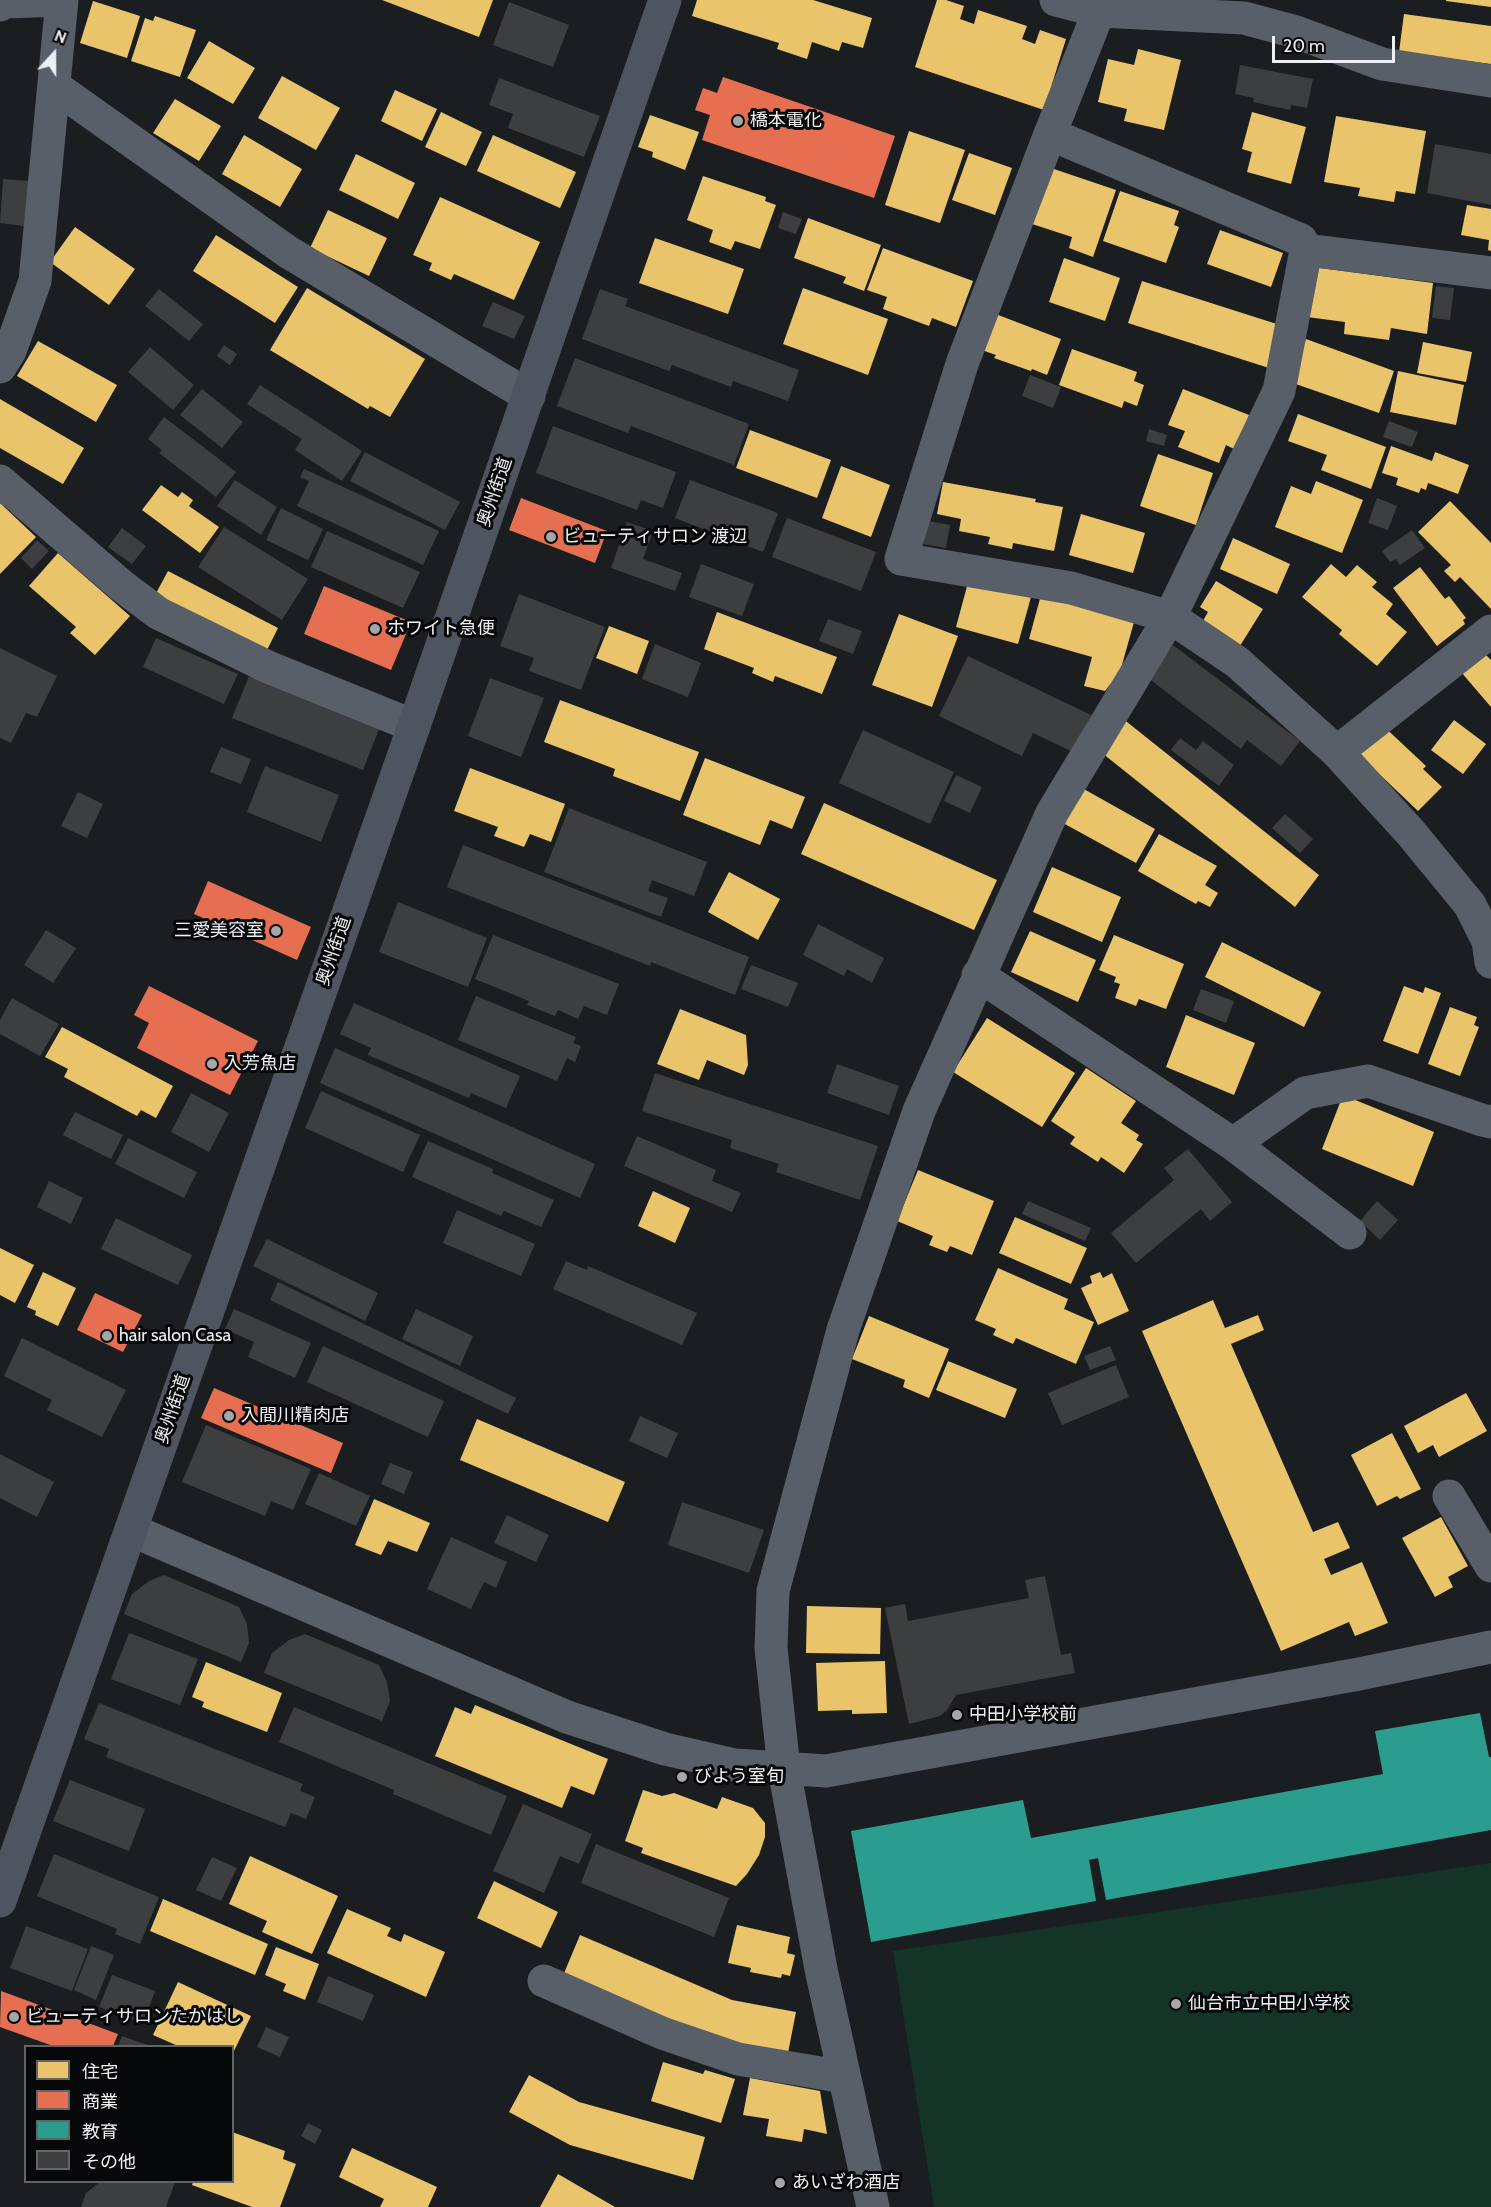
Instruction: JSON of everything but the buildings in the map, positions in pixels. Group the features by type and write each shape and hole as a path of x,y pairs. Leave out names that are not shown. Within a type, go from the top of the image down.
{"main road":[{"name":"奥州街道","path":"0,1901 414,726 665,0"}],"street":[{"path":"0,367 10,351 36,282 62,0 4,2"},
{"path":"1056,0 1099,11 1244,18 1296,32 1382,64 1491,81"},
{"path":"1099,11 962,364 901,559 1071,588 1170,617 1237,662 1336,752 1412,833 1470,905 1488,941 1491,962"},
{"path":"54,86 288,252 529,396"},
{"path":"873,2207 820,1969 784,1769 771,1648 773,1591 843,1330 919,1111 1052,813 1170,617 1279,391 1306,250 1301,240 1050,134"},
{"path":"1306,250 1491,273"},
{"path":"0,481 122,586 158,613 268,667 414,726"},
{"path":"1336,752 1491,631"},
{"path":"978,975 1233,1144 1350,1233"},
{"path":"1233,1144 1305,1093 1368,1081 1491,1122"},
{"path":"1449,1496 1491,1566"},
{"path":"131,1530 567,1717 665,1749 735,1765 826,1771 1359,1674 1491,1647"},
{"path":"544,1982 662,2033 738,2060 844,2077"}],"green space":[{"path":"1491,1863 1491,2207 934,2207 893,1951"}],"place":[{"name":"橋本電化","path":"738,121"},
{"name":"ビューティサロン 渡辺","path":"551,537"},
{"name":"ホワイト急便","path":"375,629"},
{"name":"三愛美容室","path":"276,931"},
{"name":"入芳魚店","path":"212,1064"},
{"name":"hair salon Casa","path":"107,1336"},
{"name":"入間川精肉店","path":"229,1416"},
{"name":"中田小学校前","path":"957,1715"},
{"name":"びよう室旬","path":"682,1777"},
{"name":"仙台市立中田小学校","path":"1176,2004"},
{"name":"ビューティサロンたかはし","path":"14,2017"},
{"name":"あいざわ酒店","path":"780,2183"}]}
